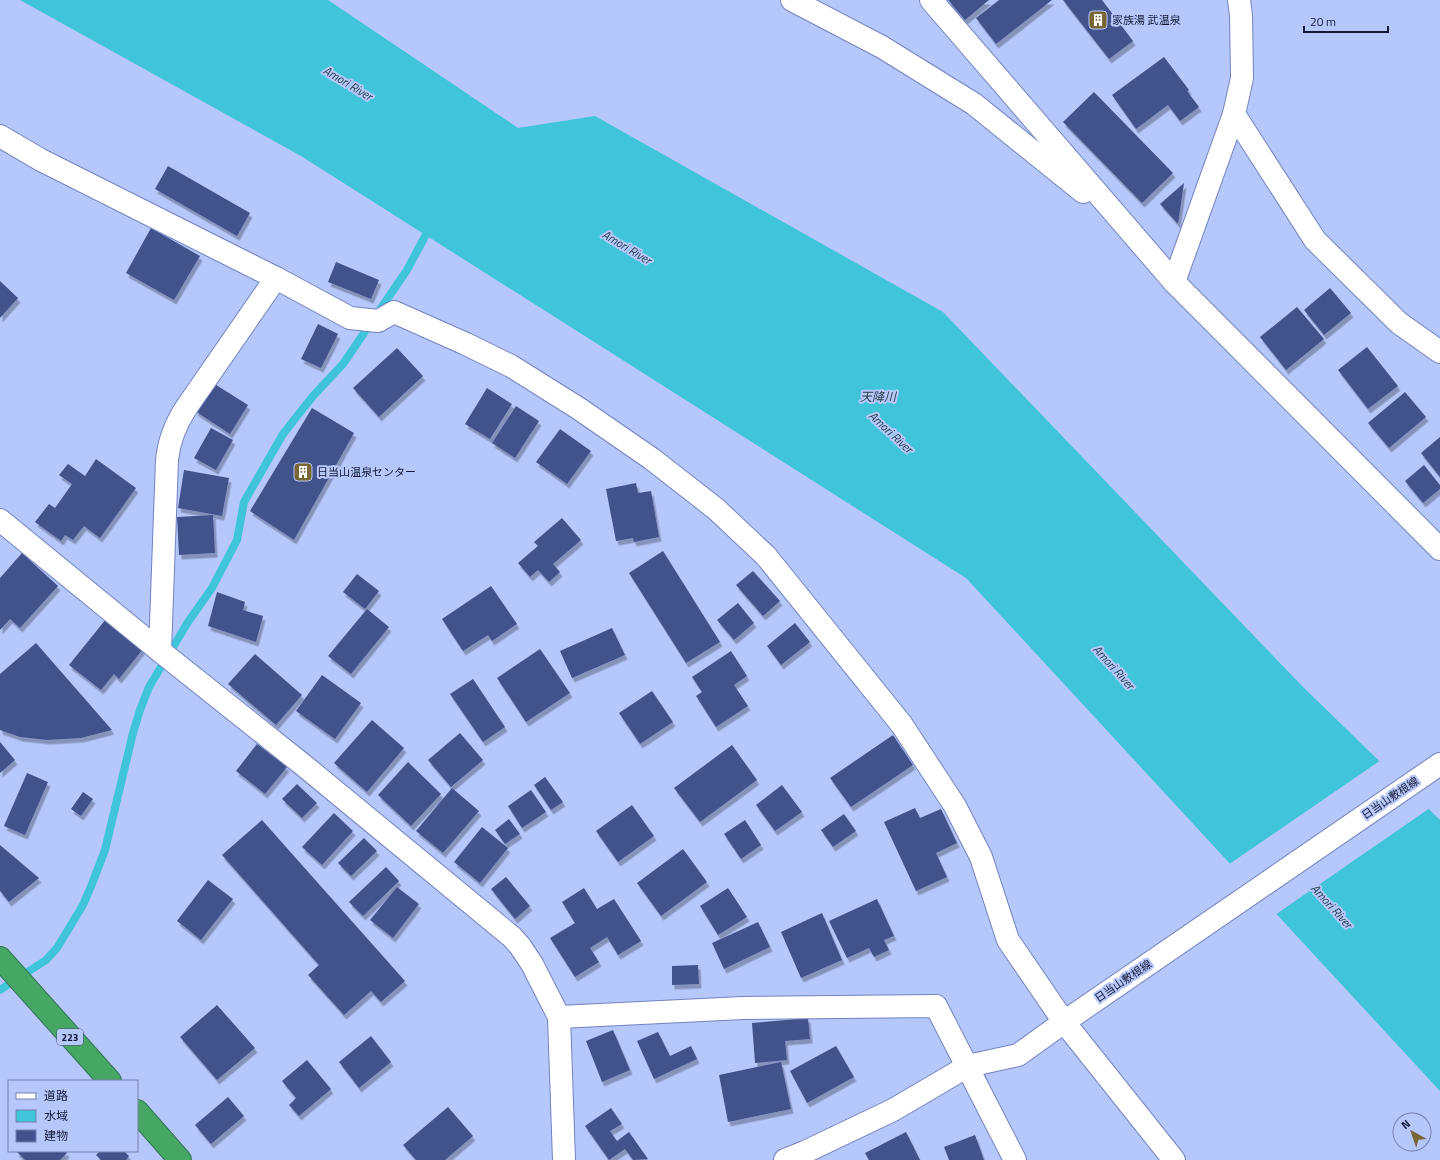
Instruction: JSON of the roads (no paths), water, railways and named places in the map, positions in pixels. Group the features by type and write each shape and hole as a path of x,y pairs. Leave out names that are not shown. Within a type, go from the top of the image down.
{"highway":[{"name":"223","path":"0,958 109,1080"},
{"path":"138,1112 180,1160"}],"street":[{"path":"792,0 882,47 974,104 1128,228"},
{"path":"931,0 1174,282 1440,549"},
{"path":"1174,282 1234,114 1242,78 1241,15 1238,0"},
{"path":"1234,114 1315,240 1400,323 1440,352"},
{"path":"0,136 41,160 276,278 350,318 378,321 394,312 511,366 572,404 652,459 716,509 766,556 902,725 955,806 981,857 1008,940 1064,1022 1174,1160"},
{"path":"160,651 167,460 171,436 186,408 276,278"},
{"path":"0,520 160,651 302,764 512,937 520,946 532,964 559,1017 564,1160"},
{"name":"日当山敷根線","path":"785,1160 893,1110 968,1066 1018,1055 1440,764"},
{"path":"559,1017 743,1008 936,1006 1015,1160"}],"water":[{"name":"天降川","path":"20,0 328,0 518,128 595,116 943,312 1303,687 1440,820 1440,1091 966,578 301,156"}],"waterway":[{"path":"0,990 46,960 57,948 83,905 105,850 133,733 149,687 188,622 212,588 237,540 244,502 283,434 313,396 343,364 407,270 430,227"}],"place":[{"name":"家族湯 武温泉","path":"1098,20"},
{"name":"日当山温泉センター","path":"303,472"}],"water label":[{"name":"Amori River","path":"348,83"},
{"name":"Amori River","path":"627,247"},
{"name":"Amori River","path":"891,432"},
{"name":"Amori River","path":"1114,667"},
{"name":"Amori River","path":"1332,906"}]}
